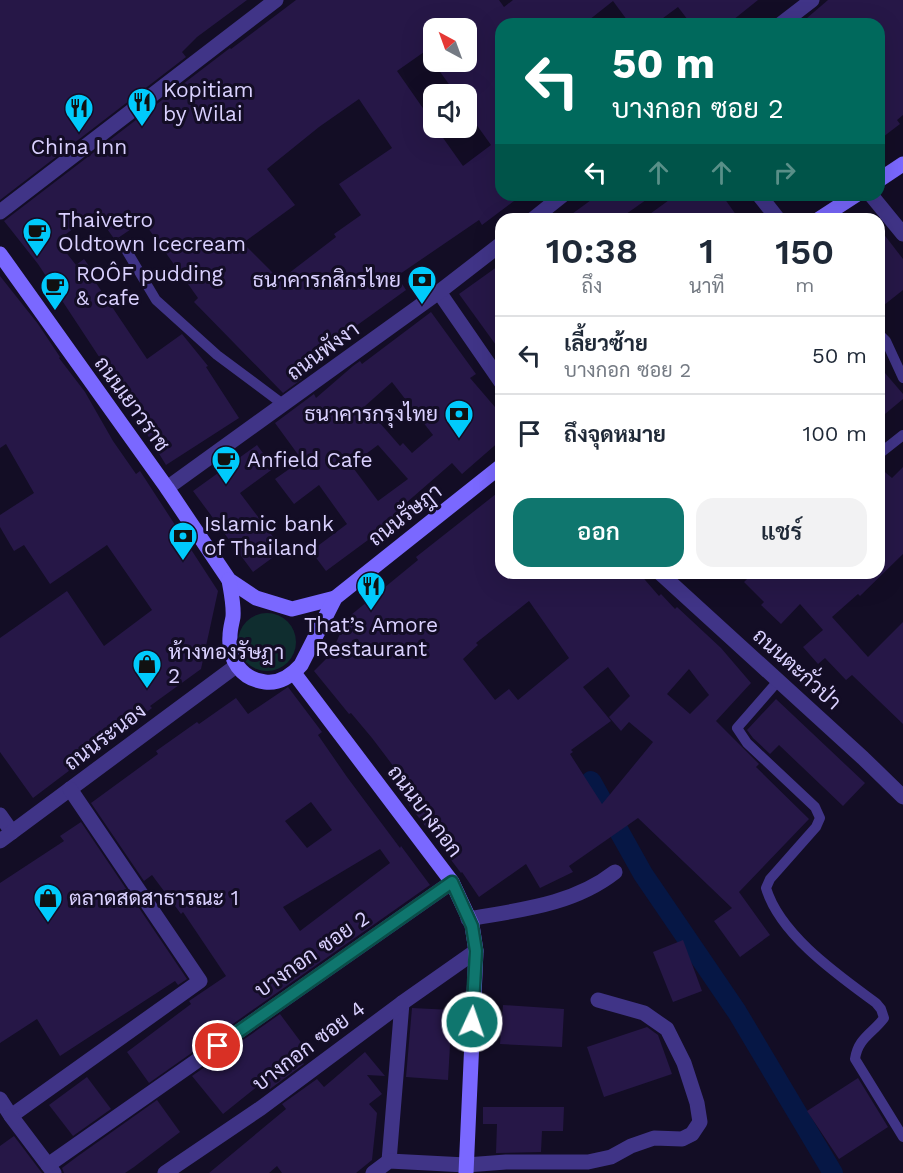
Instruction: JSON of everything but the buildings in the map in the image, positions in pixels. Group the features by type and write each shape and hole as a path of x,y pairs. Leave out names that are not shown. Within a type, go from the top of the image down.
{"main road":[{"path":"885,176 903,164"},
{"path":"828,213 847,201"},
{"name":"ถนนเยาวราช","path":"0,254 229,579"},
{"name":"ถนนรัษฎา","path":"335,598 495,471"},
{"path":"229,579 256,598 291,609 335,598"},
{"path":"229,579 233,615 230,651 236,666 245,675 257,681 270,683 283,680 294,673 301,665 335,598"},
{"name":"ถนนบางกอก","path":"294,673 452,882 472,926 476,951 466,1169"}],"street":[{"path":"0,213 276,0"},
{"path":"789,18 812,0"},
{"path":"540,213 556,201"},
{"path":"764,201 773,213"},
{"path":"876,201 903,234"},
{"name":"ถนนพังงา","path":"167,488 440,292 495,249"},
{"path":"440,292 495,373"},
{"name":"ถนนตะกั่วป่า","path":"667,579 863,758 903,798"},
{"name":"ถนนระนอง","path":"6,836 236,666"},
{"path":"11,1116 200,981 70,789"},
{"path":"0,815 6,836"},
{"path":"468,919 558,902 594,887 615,872"},
{"name":"บางกอก ซอย 2","path":"51,1169 452,882"},
{"name":"บางกอก ซอย 4","path":"165,1173 261,1108 476,951"},
{"path":"373,1173 389,1161 466,1169 506,1162 588,1162 611,1157 631,1146 654,1138 682,1139 692,1134 700,1122 697,1103 684,1063 667,1029 644,1013 598,999"},
{"path":"389,1161 402,1003"},
{"path":"0,1099 51,1169"}],"lane":[{"path":"122,243 156,300 217,355 284,405"},
{"path":"885,340 903,378"},
{"path":"885,449 903,435"},
{"path":"778,681 737,728 747,743 815,807 820,818 816,827 770,879 766,888 770,901 794,935 834,972 881,1009 884,1018 856,1048 855,1059 903,1137"}],"green space":[{"path":"267,613 278,615 291,626 296,642 294,653 283,666 267,671 256,669 243,658 238,642 240,631 251,618"}],"waterway":[{"path":"591,781 643,874 737,1012 833,1173"}],"place":[{"name":"Kopitiam by Wilai","path":"142,128"},
{"name":"China Inn","path":"79,134"},
{"name":"Thaivetro Oldtown Icecream","path":"37,258"},
{"name":"ธนาคารกสิกรไทย","path":"422,306"},
{"name":"ROÔF pudding & cafe","path":"55,312"},
{"name":"ธนาคารกรุงไทย","path":"459,440"},
{"name":"Anfield Cafe","path":"226,486"},
{"name":"Islamic bank of Thailand","path":"183,562"},
{"name":"That’s Amore Restaurant","path":"371,612"},
{"name":"ห้างทองรัษฎา 2","path":"147,690"},
{"name":"ตลาดสดสาธารณะ 1","path":"48,924"}],"route":[{"path":"218,1046 452,882 472,926 476,951 472,1022"}]}
